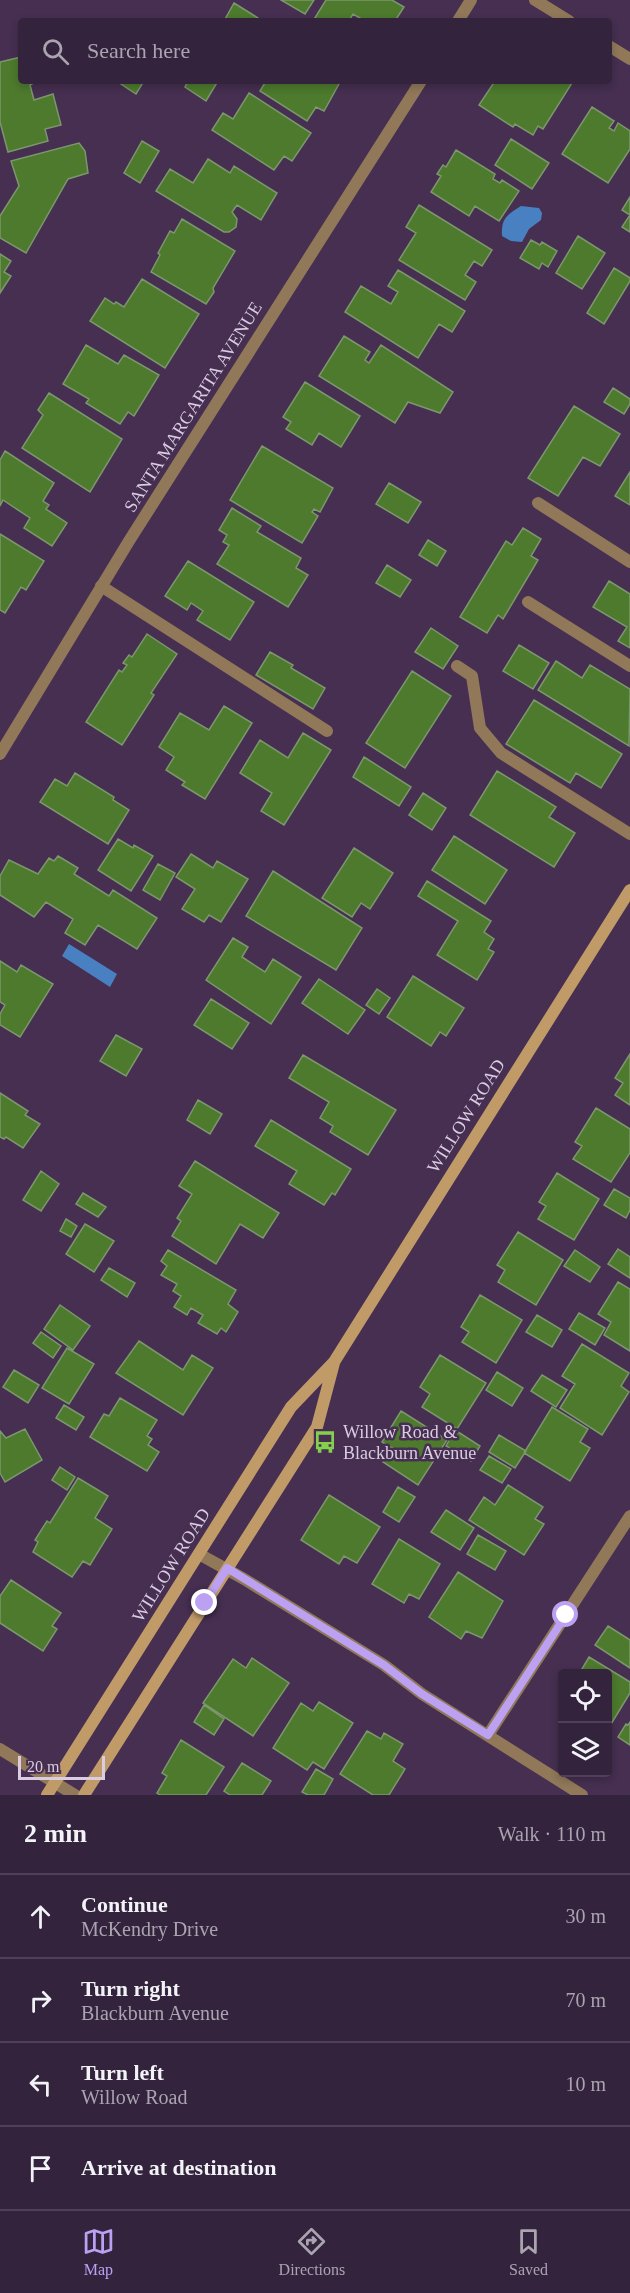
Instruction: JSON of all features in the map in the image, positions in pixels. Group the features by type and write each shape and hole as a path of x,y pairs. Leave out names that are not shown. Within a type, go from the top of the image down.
{"main road":[{"name":"WILLOW ROAD","path":"47,1795 291,1407 334,1362 630,890"},
{"name":"WILLOW ROAD","path":"84,1795 316,1427 334,1362"}],"street":[{"path":"460,18 471,0"},
{"path":"535,0 564,18"},
{"path":"612,48 630,59"},
{"name":"SANTA MARGARITA AVENUE","path":"0,754 101,586 419,84"},
{"path":"538,503 630,562"},
{"path":"101,586 327,731"},
{"path":"528,602 630,666"},
{"path":"457,666 472,676 480,728 501,753 630,834"},
{"path":"488,1735 630,1516"},
{"path":"199,1554 227,1568 384,1665 422,1694 582,1795"},
{"path":"0,1749 75,1795"}],"water":[{"path":"521,206 539,208 542,213 541,220 529,229 522,242 511,241 502,236 504,221"},
{"path":"69,944 117,974 110,987 62,956"}],"building":[{"path":"281,0 314,0 305,14"},
{"path":"326,0 392,0 404,7 397,18 360,18 353,14 351,18 315,18"},
{"path":"234,3 258,18 226,18"},
{"path":"18,58 18,84 32,84 30,85 34,100 53,94 61,125 45,129 48,141 8,152 0,122 0,62"},
{"path":"121,84 142,84 136,94"},
{"path":"186,84 216,84 206,101 185,87"},
{"path":"264,84 339,84 324,111 316,107 307,121 260,91"},
{"path":"493,84 571,84 543,129 538,126 533,135 515,124 513,127 479,105"},
{"path":"249,93 311,133 292,161 284,156 274,170 212,130 223,113 233,119"},
{"path":"592,107 614,121 609,128 614,131 618,123 630,131 630,149 608,183 562,154"},
{"path":"511,139 549,163 532,189 495,165"},
{"path":"142,141 159,151 140,183 124,173"},
{"path":"79,143 85,151 88,173 68,179 26,253 0,238 0,216 19,186 11,161"},
{"path":"456,150 495,174 493,179 500,183 502,180 519,191 499,221 475,206 469,216 431,192 441,176 437,174 443,165 446,167"},
{"path":"208,159 230,173 234,166 277,193 261,220 237,205 232,212 237,219 236,227 229,232 224,232 156,191 170,169 193,183"},
{"path":"630,197 630,215 622,210"},
{"path":"419,205 492,250 482,266 474,261 465,275 476,282 465,300 399,260 416,233 406,227"},
{"path":"630,215 630,232 622,227"},
{"path":"182,219 235,251 206,304 151,272 170,231 174,233"},
{"path":"578,236 605,253 582,289 556,273"},
{"path":"531,240 540,245 542,242 557,251 548,267 542,263 539,269 520,258"},
{"path":"0,254 11,261 4,272 11,276 0,293"},
{"path":"614,268 630,278 630,281 604,324 587,313"},
{"path":"398,270 465,311 452,332 439,324 418,358 345,312 361,286 391,304 398,292 388,286"},
{"path":"142,279 199,314 165,368 90,321 105,298 124,307"},
{"path":"344,336 370,352 365,360 369,363 381,345 453,392 440,413 408,402 395,423 319,376"},
{"path":"86,345 118,364 124,355 159,375 134,416 128,412 120,424 86,403 89,399 63,384"},
{"path":"305,382 360,416 341,447 319,433 312,445 286,429 291,422 283,417"},
{"path":"613,388 630,399 630,404 624,414 604,402"},
{"path":"49,393 122,439 90,492 22,448 43,415 38,410"},
{"path":"574,406 620,434 600,466 583,457 558,496 528,478"},
{"path":"262,446 333,488 320,512 314,509 312,512 318,516 302,543 230,500"},
{"path":"5,451 54,483 43,501 49,505 46,509 67,523 52,546 24,528 30,518 3,500 0,506 0,460"},
{"path":"630,472 630,505 615,496"},
{"path":"389,483 421,502 408,523 376,504"},
{"path":"232,508 261,526 257,532 301,558 296,568 308,575 288,607 217,564 229,545 223,542 227,535 219,530"},
{"path":"523,528 541,539 531,556 538,560 503,619 498,615 487,633 460,617 506,541 512,545"},
{"path":"0,534 44,561 26,590 21,587 5,613 0,610"},
{"path":"428,540 446,551 437,566 419,555"},
{"path":"188,561 254,602 230,640 197,620 203,611 191,603 187,610 165,596"},
{"path":"387,565 411,580 400,597 376,583"},
{"path":"609,581 630,594 630,648 618,641 627,627 593,607"},
{"path":"431,628 458,646 443,669 415,652"},
{"path":"147,634 177,654 151,693 154,695 122,745 86,722 119,670 122,672 127,665 123,663 129,655 132,657"},
{"path":"519,645 549,663 533,689 503,671"},
{"path":"270,652 293,665 291,668 325,688 313,709 256,675"},
{"path":"556,661 582,678 590,665 630,689 629,746 538,690"},
{"path":"412,671 451,696 405,768 366,743"},
{"path":"534,700 622,754 601,788 576,773 570,783 506,744"},
{"path":"224,706 252,723 205,799 182,785 185,782 166,770 174,757 159,747 180,713 209,730"},
{"path":"303,733 331,750 284,825 261,811 272,793 240,773 260,740 288,758"},
{"path":"364,757 411,787 399,806 353,777"},
{"path":"497,771 556,807 549,817 575,833 554,867 470,815"},
{"path":"75,773 114,797 113,800 129,810 108,844 40,802 55,779 67,786"},
{"path":"423,793 446,808 432,830 409,815"},
{"path":"454,836 507,870 485,904 432,870"},
{"path":"118,839 153,856 131,891 98,870"},
{"path":"354,848 393,873 370,909 361,903 352,917 322,898"},
{"path":"191,854 213,868 217,861 248,879 221,922 209,915 204,922 182,909 195,889 176,877"},
{"path":"58,856 78,868 74,874 109,896 113,890 157,918 137,949 98,925 85,945 65,933 73,919 46,902 34,917 0,895 0,876 9,860 38,874 49,858 54,861"},
{"path":"158,864 175,873 160,900 143,890"},
{"path":"273,871 362,928 336,970 246,916"},
{"path":"427,881 491,921 484,932 494,939 488,949 494,952 477,980 437,955 458,921 418,896"},
{"path":"233,938 248,947 242,957 265,972 273,959 301,977 271,1024 206,980"},
{"path":"0,961 17,972 21,965 53,984 20,1037 0,1025 0,1014 5,1005 0,1002"},
{"path":"413,976 464,1008 446,1036 440,1032 431,1046 387,1017"},
{"path":"319,979 365,1010 348,1034 302,1003"},
{"path":"377,989 390,998 379,1014 366,1005"},
{"path":"211,999 249,1023 232,1049 194,1025"},
{"path":"116,1035 142,1049 126,1076 100,1061"},
{"path":"630,1054 630,1105 615,1095 623,1083 615,1078"},
{"path":"303,1055 396,1110 368,1155 330,1132 333,1126 320,1118 329,1102 289,1078"},
{"path":"0,1093 28,1111 25,1115 40,1124 23,1148 6,1137 4,1139 0,1137"},
{"path":"198,1100 222,1114 210,1134 187,1120"},
{"path":"596,1108 630,1129 630,1153 611,1182 573,1159 582,1146 575,1142"},
{"path":"271,1120 351,1169 335,1195 332,1193 324,1205 289,1184 297,1171 255,1146"},
{"path":"195,1161 279,1213 263,1238 240,1224 216,1264 172,1236 181,1221 177,1218 192,1194 179,1186"},
{"path":"41,1171 59,1184 41,1211 23,1200"},
{"path":"557,1173 599,1199 574,1240 538,1219 546,1206 539,1202"},
{"path":"614,1189 630,1198 630,1210 626,1218 604,1205"},
{"path":"83,1193 106,1207 98,1217 76,1204"},
{"path":"66,1219 77,1226 71,1237 60,1231"},
{"path":"85,1224 114,1241 94,1272 66,1254"},
{"path":"518,1232 563,1260 536,1305 498,1282 505,1270 497,1265"},
{"path":"618,1249 630,1257 630,1278 608,1264"},
{"path":"168,1250 236,1290 228,1304 238,1312 226,1332 221,1328 217,1334 198,1323 203,1315 191,1308 187,1315 174,1307 181,1296 173,1291 177,1284 161,1275 167,1266 161,1261"},
{"path":"575,1250 600,1267 590,1282 564,1266"},
{"path":"109,1268 135,1283 127,1297 101,1280"},
{"path":"618,1282 630,1289 630,1351 604,1335 611,1322 598,1314"},
{"path":"480,1295 522,1320 496,1363 462,1342 469,1332 461,1327"},
{"path":"60,1305 90,1326 73,1350 44,1329"},
{"path":"579,1313 605,1328 595,1345 569,1329"},
{"path":"537,1315 562,1330 552,1347 526,1332"},
{"path":"41,1332 61,1346 53,1358 33,1343"},
{"path":"139,1341 183,1370 192,1355 213,1368 183,1415 116,1373"},
{"path":"582,1344 629,1373 621,1386 629,1392 602,1435 560,1408 575,1384 562,1376"},
{"path":"67,1348 94,1364 69,1404 42,1388"},
{"path":"440,1355 486,1383 457,1429 422,1407 430,1394 420,1387"},
{"path":"14,1370 39,1385 28,1403 3,1387"},
{"path":"497,1372 523,1388 512,1406 486,1390"},
{"path":"542,1375 567,1390 556,1407 531,1391"},
{"path":"120,1398 157,1420 147,1436 152,1439 148,1445 159,1452 147,1471 90,1437 104,1414 109,1416"},
{"path":"64,1405 84,1417 76,1430 56,1418"},
{"path":"552,1407 588,1429 580,1442 590,1448 570,1481 524,1453"},
{"path":"401,1411 447,1440 418,1485 383,1462 392,1448 382,1442"},
{"path":"25,1429 42,1460 5,1482 0,1473 0,1431 6,1438"},
{"path":"455,1430 480,1446 471,1461 446,1446"},
{"path":"499,1435 526,1451 515,1468 489,1452"},
{"path":"489,1456 511,1469 502,1483 480,1470"},
{"path":"60,1467 75,1477 67,1490 52,1480"},
{"path":"78,1478 108,1496 95,1518 112,1529 90,1565 83,1561 72,1577 33,1552 38,1542 35,1540 47,1521 50,1523"},
{"path":"508,1485 543,1507 535,1519 544,1524 524,1555 469,1520 484,1497 495,1505"},
{"path":"398,1487 415,1497 399,1522 383,1512"},
{"path":"329,1495 380,1527 357,1563 344,1556 339,1564 301,1540"},
{"path":"446,1510 474,1528 460,1550 431,1532"},
{"path":"478,1535 506,1551 495,1570 467,1554"},
{"path":"399,1539 440,1564 419,1599 409,1594 404,1603 372,1584"},
{"path":"458,1572 503,1601 482,1638 466,1631 461,1639 429,1617"},
{"path":"11,1580 61,1613 52,1626 57,1629 43,1651 0,1623 0,1596"},
{"path":"608,1626 630,1640 630,1668 595,1645"},
{"path":"589,1657 609,1669 582,1669"},
{"path":"252,1658 289,1683 253,1736 203,1703 233,1659 246,1668"},
{"path":"612,1671 630,1682 630,1693 612,1722"},
{"path":"319,1702 353,1723 324,1769 313,1762 307,1770 273,1748 301,1703 313,1711"},
{"path":"204,1705 224,1719 214,1735 194,1722"},
{"path":"630,1722 630,1745 618,1737 626,1724"},
{"path":"367,1731 381,1739 384,1733 403,1744 393,1761 405,1769 389,1795 373,1795 340,1774"},
{"path":"181,1740 224,1767 206,1795 160,1795 157,1793 167,1776 162,1773"},
{"path":"242,1763 271,1781 262,1795 230,1795 224,1791"},
{"path":"316,1769 333,1779 324,1795 308,1795 302,1792"}],"place":[{"name":"Willow Road & Blackburn Avenue","path":"325,1442"}],"route":[{"path":"205,1603 227,1568 384,1665 422,1694 488,1735 566,1615"}]}
